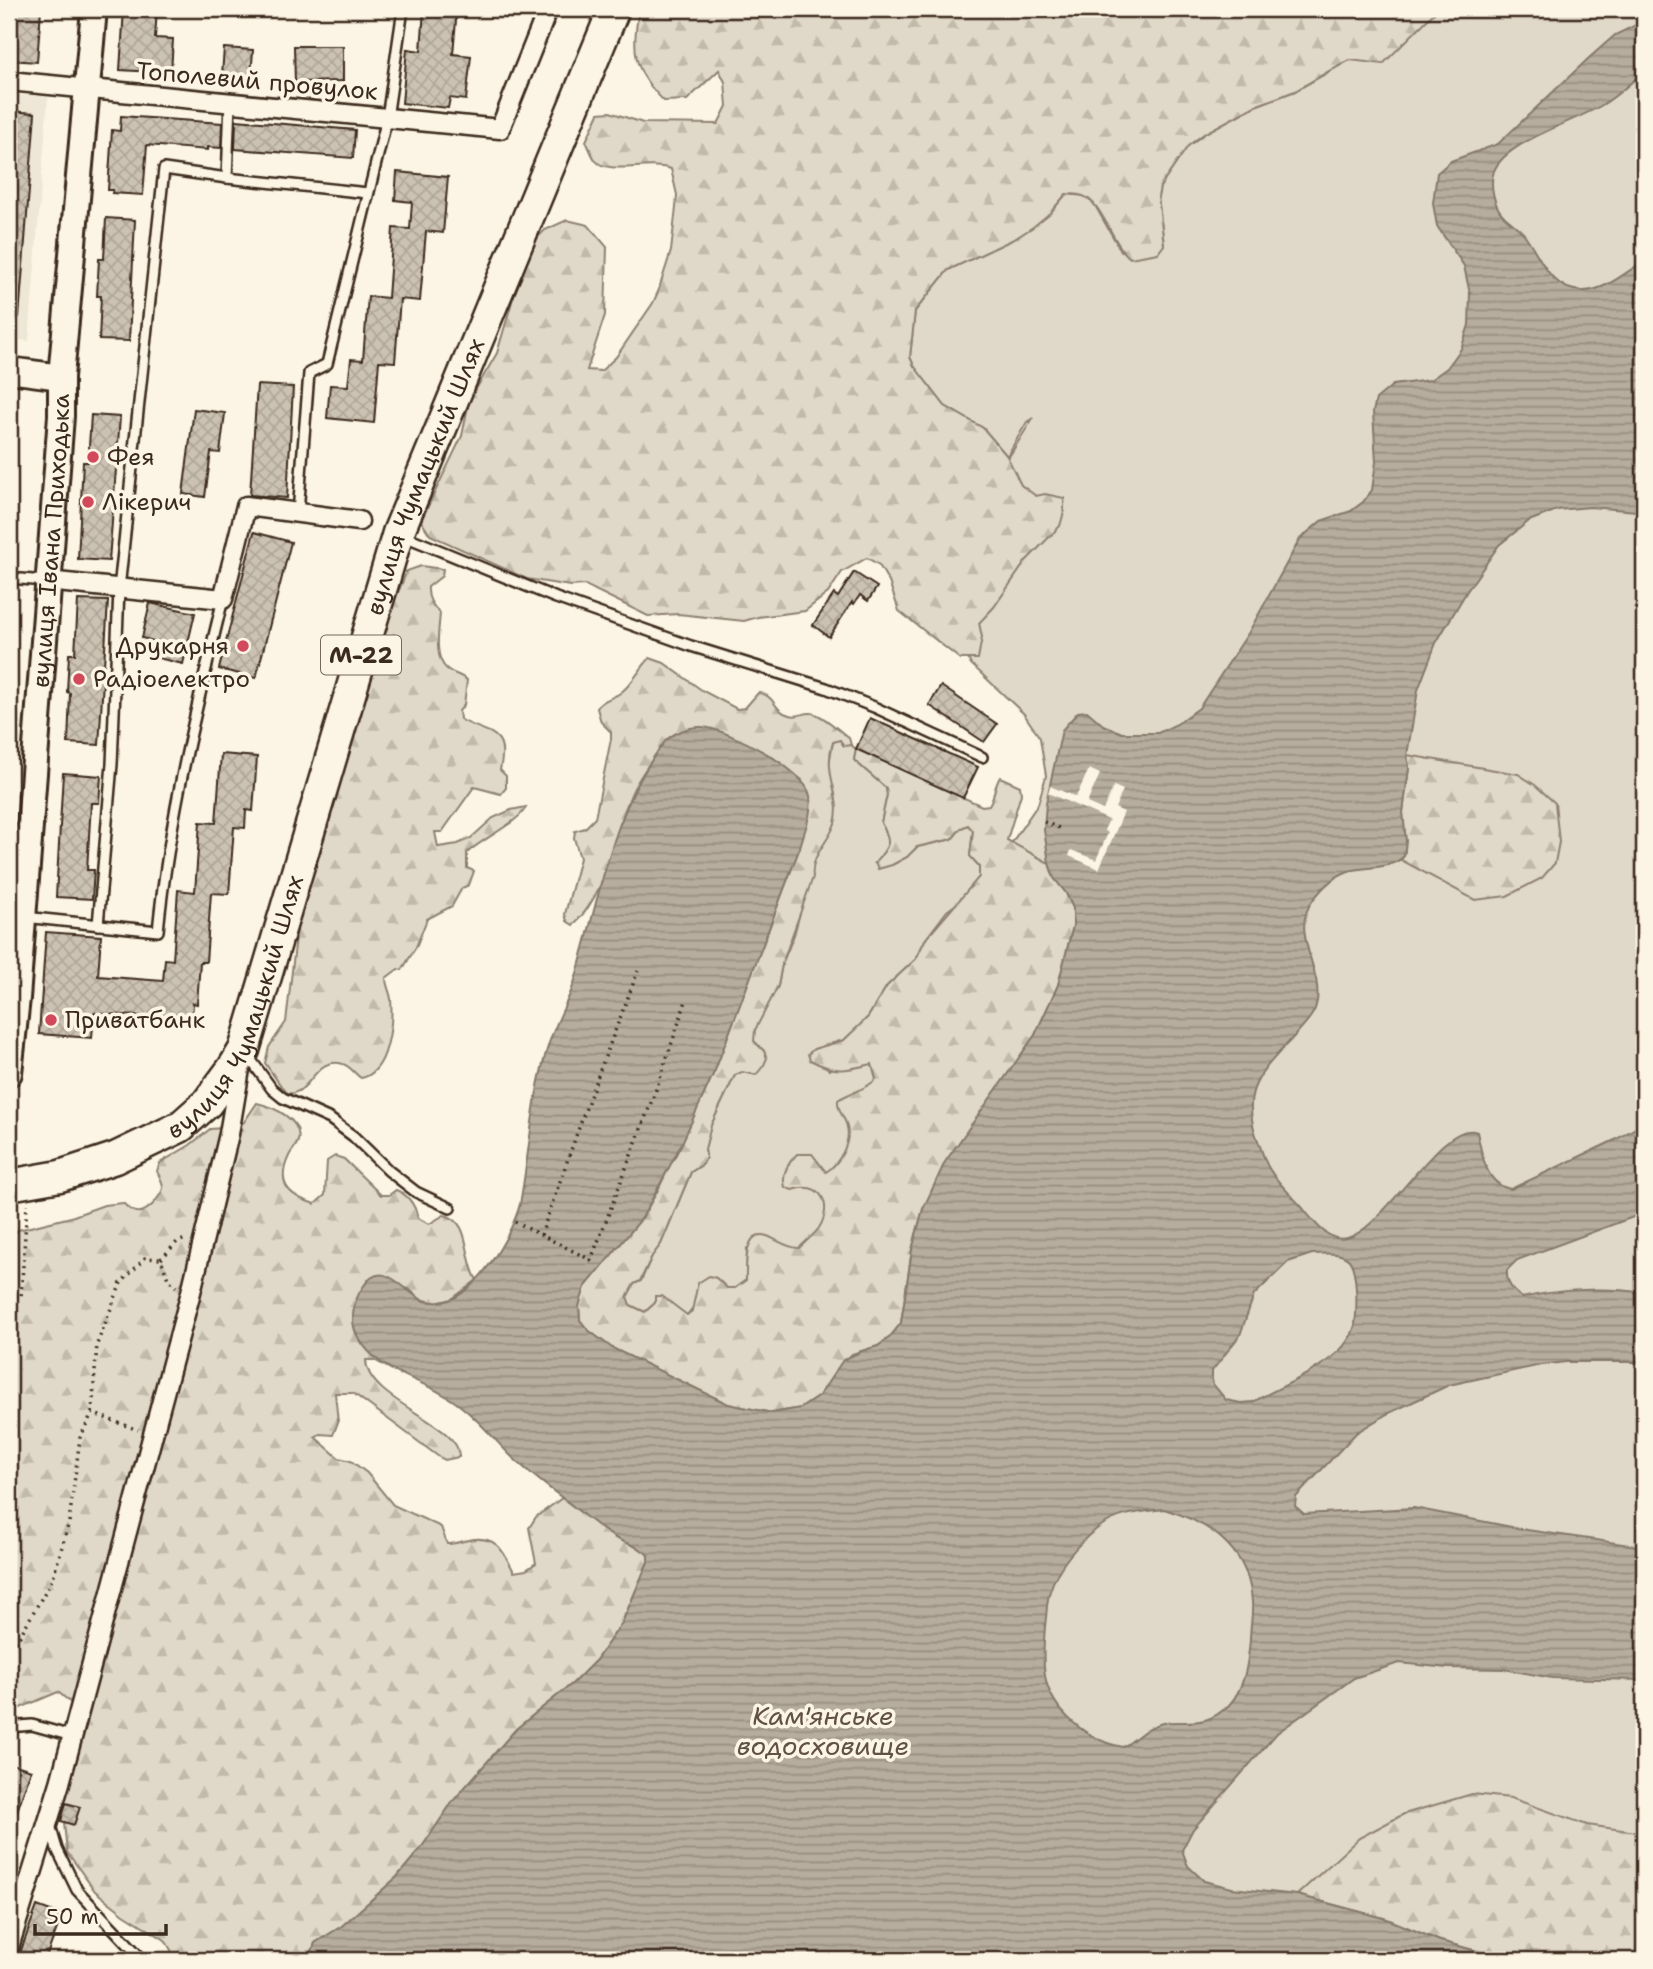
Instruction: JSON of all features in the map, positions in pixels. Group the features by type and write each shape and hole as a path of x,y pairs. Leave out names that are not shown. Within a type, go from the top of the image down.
{"highway":[{"name":"вулиця Чумацький Шлях","path":"19,1183 60,1176 115,1158 180,1127 207,1103 244,1050 398,533 614,9"}],"main road":[{"name":"вулиця Івана Приходька","path":"9,1073 13,998 23,917 18,849 47,581 61,416 61,377 93,9"},
{"path":"9,370 61,377"}],"street":[{"name":"Тополевий провулок","path":"9,81 500,129 548,9"},
{"path":"47,581 223,599 246,506 359,521"},
{"path":"9,1947 49,1820 191,1292 229,1134 244,1050"}],"lane":[{"path":"298,513 309,373 327,364 387,118 403,9"},
{"path":"227,177 230,103"},
{"path":"98,925 112,764 119,589 164,169 368,193"},
{"path":"398,533 556,598 691,646 826,688 982,757"},
{"path":"9,578 47,581"},
{"path":"23,917 158,931 163,875 202,681 223,599"},
{"path":"244,1050 272,1088 283,1098 330,1119 416,1192 450,1208"},
{"path":"9,1727 32,1725 72,1736"},
{"path":"49,1820 57,1849 77,1890 142,1959"}],"path":[{"path":"1045,822 1059,828"},
{"path":"541,1235 638,971"},
{"path":"515,1222 591,1260 657,1087 687,998"},
{"path":"9,1295 21,1297 19,1183"},
{"path":"161,1259 177,1242 194,1237 204,1238"},
{"path":"9,1655 53,1578 69,1522 80,1438 92,1413 97,1344 121,1283 145,1258 161,1259"},
{"path":"161,1259 168,1279 178,1289 191,1292"},
{"path":"92,1413 153,1436"}],"shaded area":[{"path":"9,94 48,97 29,341 9,339"}],"green space":[{"path":"639,9 1438,9 1383,64 1350,60 1295,91 1255,106 1205,133 1188,146 1160,187 1158,197 1164,245 1158,253 1130,258 1090,200 1081,195 1066,194 1050,213 1016,238 948,270 915,311 910,357 945,406 983,428 1007,456 1021,485 1036,496 1045,494 1064,498 1060,526 1026,561 994,607 979,623 982,637 978,659 960,659 899,611 889,582 879,565 867,558 842,572 828,593 805,611 744,621 678,614 648,616 585,585 570,586 527,579 430,535 421,521 462,436 469,401 497,353 528,247 545,230 567,220 588,225 607,247 605,315 587,370 601,371 616,357 658,292 671,251 676,207 677,195 671,169 602,165 596,161 586,141 599,113 610,112 643,123 718,124 727,106 725,82 719,70 687,100 664,101 653,90 640,69 635,48"},
{"path":"1406,9 1644,9 1644,1960 451,1960 778,1242 747,1248 746,1280 735,1288 727,1288 716,1278 687,1315 655,1303 645,1312 630,1305 627,1297 634,1284 641,1281 652,1256 661,1244 691,1172 703,1164 711,1125 735,1075 764,1051 754,1041 754,1030 778,986 782,964 794,935 814,860 835,823 836,799 828,769 833,742 840,740 844,746 851,745 856,749 854,760 886,788 881,823 888,844 875,863 892,865 907,857 917,847 952,839 961,828 968,825 973,830 970,856 979,866 979,877 959,902 947,911 925,940 916,959 887,986 868,1017 856,1030 844,1040 814,1049 829,1070 987,879 1038,804 1046,776 1040,738 1024,714 971,664 954,634 1000,471 1033,418 1027,422 1007,456 983,428 945,406 910,357 915,311 948,270 1016,238 1050,213 1066,194 1084,196 1093,202 1121,251 1164,245 1158,197 1160,187 1188,146 1205,133 1255,106 1295,91 1350,60"},
{"path":"421,566 443,569 442,576 428,587 428,591 431,602 440,613 440,658 447,669 467,680 464,705 459,711 460,719 494,734 499,739 502,746 500,770 506,776 506,788 501,794 474,787 442,832 435,832 438,847 458,844 471,838 493,818 526,807 516,818 467,853 467,868 474,871 469,885 462,888 452,906 427,919 416,947 402,970 398,969 386,978 391,999 390,1033 378,1067 361,1078 346,1065 325,1065 302,1089 295,1093 286,1093 265,1063 269,1047 286,1022 299,911 352,743 383,628 407,571"},
{"path":"650,658 664,663 703,691 737,709 745,708 759,692 769,697 788,715 815,714 849,738 851,745 844,746 840,740 833,742 830,764 837,803 835,823 814,862 813,877 782,964 778,986 755,1030 754,1041 767,1058 756,1075 742,1072 735,1075 711,1125 703,1164 691,1172 661,1244 640,1281 634,1284 627,1297 630,1305 645,1312 655,1303 655,1296 662,1296 687,1315 692,1311 698,1283 709,1276 716,1278 727,1288 735,1288 746,1280 748,1250 754,1238 759,1235 767,1236 799,1248 817,1231 825,1211 822,1196 810,1188 792,1190 785,1187 786,1169 797,1154 812,1154 826,1172 831,1168 843,1152 848,1133 838,1100 876,1079 872,1064 833,1069 810,1060 808,1054 814,1049 844,1040 868,1017 887,986 916,959 925,940 979,877 979,866 970,856 973,831 968,825 961,828 952,839 917,847 907,857 878,869 875,863 888,844 881,823 886,788 854,760 856,749 982,806 989,805 1000,777 1020,786 1021,794 1007,840 1049,863 1054,878 1066,893 1073,908 1073,926 1058,985 1035,1035 923,1209 912,1250 901,1323 889,1338 878,1346 852,1354 819,1396 801,1408 772,1413 728,1404 612,1348 588,1330 580,1320 579,1306 585,1287 642,1218 715,1070 800,847 802,780 771,756 722,732 667,739 634,788 595,895 586,911 573,925 567,921 565,914 580,858 574,838 575,831 585,828 595,818 611,739 611,732 601,722 597,708 624,690"},
{"path":"1407,755 1518,774 1535,785 1555,803 1559,842 1555,863 1542,878 1507,896 1475,900 1401,860 1405,854 1403,812 1409,768"},
{"path":"257,1103 279,1111 296,1127 298,1141 285,1165 284,1174 284,1181 291,1192 315,1204 325,1195 327,1161 335,1156 344,1159 381,1195 389,1195 396,1190 408,1198 418,1218 429,1224 444,1215 453,1219 463,1232 477,1280 452,1299 437,1303 420,1299 409,1289 368,1280 354,1310 354,1323 365,1346 401,1375 374,1360 366,1360 370,1375 396,1400 445,1433 456,1445 459,1457 445,1460 439,1457 353,1393 335,1393 338,1422 333,1435 320,1434 315,1437 339,1458 351,1461 367,1473 393,1505 441,1527 447,1544 479,1539 493,1542 503,1552 514,1572 526,1570 536,1563 529,1528 536,1517 562,1498 615,1538 644,1550 648,1555 648,1562 622,1623 596,1660 573,1683 516,1729 453,1801 422,1847 397,1877 342,1926 315,1943 309,1960 172,1960 171,1950 165,1940 124,1914 95,1891 67,1852 61,1794 71,1774 83,1729 76,1707 58,1692 13,1711 9,1718 9,1238 18,1230 71,1217 104,1205 123,1203 135,1212 147,1209 163,1189 157,1171 160,1163 210,1129 237,1127 244,1122"},
{"path":"1472,1794 1511,1798 1587,1825 1644,1833 1644,1960 1510,1960 1440,1941 1387,1919 1297,1895 1359,1838 1404,1814"}],"water":[{"name":"Кам'янське водосховище","path":"1644,21 1644,72 1602,105 1512,150 1494,171 1492,189 1500,212 1524,234 1547,270 1561,285 1582,291 1598,288 1644,261 1644,514 1590,507 1557,510 1529,521 1499,545 1467,591 1436,643 1418,690 1407,755 1409,768 1403,812 1406,841 1404,856 1385,866 1343,873 1328,883 1313,900 1306,912 1304,924 1317,988 1316,1006 1307,1021 1256,1083 1251,1110 1253,1126 1270,1170 1317,1225 1336,1238 1352,1236 1370,1224 1426,1162 1462,1132 1477,1132 1490,1175 1495,1182 1511,1189 1615,1140 1644,1123 1644,1213 1517,1260 1507,1270 1507,1275 1510,1286 1522,1298 1583,1290 1644,1293 1644,1362 1566,1362 1449,1385 1387,1414 1356,1433 1296,1497 1295,1506 1304,1514 1414,1508 1527,1530 1644,1547 1644,1680 1552,1678 1504,1669 1448,1668 1399,1663 1354,1678 1277,1733 1193,1829 1182,1850 1188,1866 1204,1881 1232,1888 1297,1895 1387,1919 1440,1941 1510,1960 309,1960 315,1943 342,1926 397,1877 422,1847 453,1801 516,1729 573,1683 596,1660 622,1623 648,1562 645,1552 604,1530 532,1474 458,1404 376,1359 358,1337 353,1318 363,1287 377,1275 391,1277 426,1301 448,1300 462,1293 488,1266 509,1233 520,1204 543,1063 576,977 623,815 648,766 667,739 676,733 697,727 714,729 764,752 795,774 810,796 810,809 800,847 715,1070 682,1143 642,1218 585,1287 579,1306 580,1320 588,1330 612,1348 728,1404 772,1413 801,1408 819,1396 843,1360 878,1346 890,1337 901,1323 912,1250 923,1209 945,1162 1035,1035 1058,985 1073,926 1073,908 1066,893 1054,878 1044,830 1046,803 1062,730 1078,712 1087,711 1103,725 1122,733 1158,733 1177,724 1199,708 1249,632 1300,539 1321,521 1351,511 1363,502 1372,490 1376,462 1373,412 1376,399 1393,385 1430,380 1447,368 1461,349 1469,325 1470,294 1464,266 1437,226 1433,203 1437,173 1451,161 1498,144 1615,35","holes":["1312,1254 1341,1255 1352,1265 1356,1301 1355,1325 1351,1336 1341,1349 1319,1367 1253,1402 1226,1400 1212,1383 1212,1371 1240,1335 1254,1295 1288,1262","1164,1509 1212,1531 1235,1553 1244,1568 1252,1607 1247,1666 1239,1691 1219,1713 1200,1721 1154,1726 1123,1747 1110,1744 1085,1731 1063,1713 1055,1701 1045,1676 1043,1654 1048,1597 1063,1564 1083,1540 1098,1528 1121,1516"]}],"pier":[{"path":"1089,769 1100,774 1087,803 1103,810 1114,786 1123,790 1115,808 1124,812 1099,869 1069,856 1071,850 1096,860 1108,833 1104,830 1109,820 1048,793 1050,786 1076,797"}],"building":[{"path":"9,9 41,9 37,62 9,60"},
{"path":"124,9 157,9 155,38 173,39 171,73 120,70"},
{"path":"424,9 457,9 453,54 471,56 466,100 450,98 448,108 402,103 407,49 421,51"},
{"path":"294,46 343,46 343,81 295,82"},
{"path":"224,48 253,50 251,77 222,75"},
{"path":"9,111 35,113 19,317 9,317"},
{"path":"121,116 222,123 221,148 208,147 208,150 147,145 143,195 112,193 113,190 108,190 112,130 120,131"},
{"path":"236,120 355,130 353,158 235,149"},
{"path":"397,172 448,177 443,233 426,231 420,301 400,299 395,362 379,361 374,423 327,418 330,385 348,386 351,359 363,360 368,296 388,298 393,228 410,229 412,202 395,200"},
{"path":"106,218 135,220 129,341 99,340 99,259 104,259"},
{"path":"257,385 293,387 287,498 250,495"},
{"path":"194,409 225,413 220,453 211,452 205,497 183,494"},
{"path":"91,415 120,417 109,561 78,559 83,462 88,462"},
{"path":"254,532 291,542 256,678 219,669"},
{"path":"854,572 877,587 868,601 860,595 854,604 852,602 829,637 813,625 834,594 838,597"},
{"path":"78,600 108,601 99,745 68,743 69,654 75,654"},
{"path":"150,603 195,613 183,664 154,657 157,642 142,638"},
{"path":"941,686 997,724 984,742 929,705"},
{"path":"870,718 978,767 963,798 856,749"},
{"path":"221,754 257,757 253,811 246,810 245,828 234,827 229,894 211,893 206,962 200,962 197,1004 193,1003 192,1020 94,1013 92,1038 39,1034 46,932 101,936 98,976 163,981 165,959 173,960 178,890 195,892 200,822 216,823"},
{"path":"63,773 101,776 99,803 91,803 87,870 94,870 92,899 56,897"},
{"path":"9,1763 31,1770 11,1829 9,1829"},
{"path":"66,1803 80,1807 74,1825 61,1821"},
{"path":"37,1906 62,1915 45,1960 31,1960 19,1956"}],"place":[{"name":"Фея","path":"93,457"},
{"name":"Лікерич","path":"88,502"},
{"name":"Друкарня","path":"243,646"},
{"name":"Радіоелектро","path":"79,679"},
{"name":"Приватбанк","path":"51,1020"}]}
